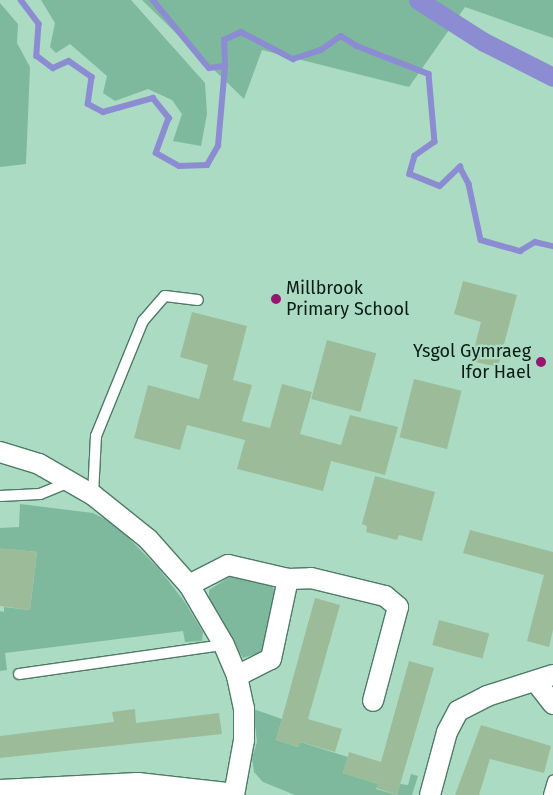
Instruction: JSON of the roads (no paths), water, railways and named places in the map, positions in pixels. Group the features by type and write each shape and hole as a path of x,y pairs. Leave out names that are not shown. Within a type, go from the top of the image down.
{"street":[{"path":"0,452 39,464 93,495 148,539 189,585 224,645 237,676 244,708 244,740 234,795"},
{"path":"189,585 228,565 288,578 311,578 385,596 398,607 373,701"},
{"path":"237,676 271,659 288,578"},
{"path":"430,795 447,732 458,711 487,696 545,678 553,704"},
{"path":"0,792 65,791 137,785 228,795"}],"lane":[{"path":"93,495 96,436 143,321 165,296 198,300"},
{"path":"0,496 40,494 69,482"},
{"path":"19,674 224,645"},
{"path":"549,795 553,781"}],"waterway":[{"path":"21,0 39,24 37,56 53,68 69,61 92,77 88,104 103,112 153,98 169,118 156,153 179,166 207,165 218,146 225,66"},
{"path":"153,0 209,68 225,66 224,40 241,32 293,59 321,50 341,36 357,46 429,74 435,142 415,156 410,174 440,186 460,167 469,184 481,240 520,251 535,242 553,246"},
{"path":"418,0 484,42 553,77"}],"place":[{"name":"Millbrook Primary School","path":"276,299"},
{"name":"Ysgol Gymraeg Ifor Hael","path":"541,362"}]}
